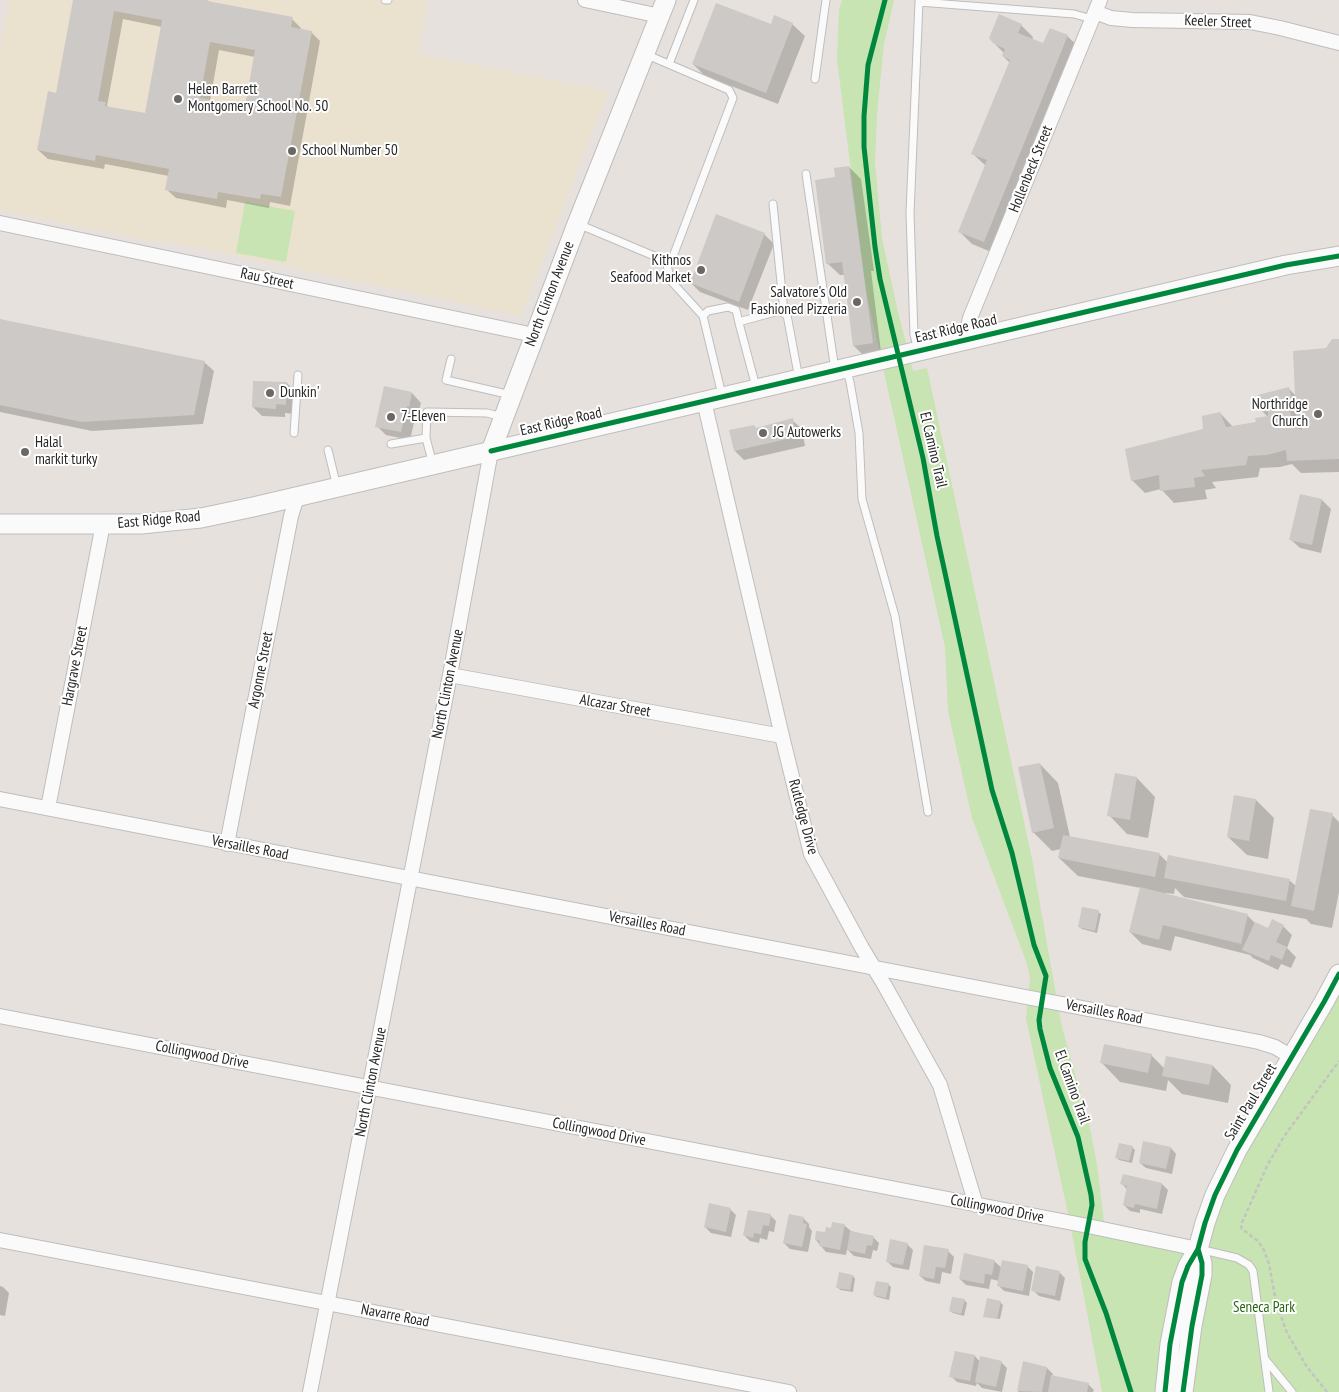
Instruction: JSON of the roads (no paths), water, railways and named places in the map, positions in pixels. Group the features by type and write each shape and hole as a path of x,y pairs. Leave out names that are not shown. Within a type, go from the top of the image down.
{"main road":[{"name":"North Clinton Avenue","path":"491,451 577,224 663,8"},
{"name":"East Ridge Road","path":"0,524 175,522 227,512 1286,265 1339,256"},
{"name":"Saint Paul Street","path":"1164,1392 1170,1344 1182,1282 1188,1266 1198,1249 1207,1214 1225,1172 1339,974"},
{"name":"Saint Paul Street","path":"1183,1392 1202,1275 1202,1263 1198,1249"}],"street":[{"path":"585,0 663,8"},
{"name":"Keeler Street","path":"1096,10 1111,18 1132,20 1250,22 1339,43"},
{"name":"Hollenbeck Street","path":"969,339 968,327 970,318 1096,10"},
{"name":"Rau Street","path":"0,223 534,335"},
{"name":"Rutledge Drive","path":"704,401 811,854 940,1085 976,1205"},
{"name":"North Clinton Avenue","path":"310,1392 450,675 491,451"},
{"name":"Argonne Street","path":"227,844 296,497"},
{"name":"Hargrave Street","path":"48,808 103,524"},
{"name":"Alcazar Street","path":"450,675 782,736"},
{"name":"Versailles Road","path":"0,799 1259,1042 1275,1047 1292,1057"},
{"name":"Collingwood Drive","path":"0,1016 1088,1226 1198,1249"},
{"name":"Navarre Road","path":"0,1240 789,1392"}],"lane":[{"path":"670,64 694,0"},
{"path":"815,79 826,0"},
{"path":"918,351 914,334 910,213 920,2 1074,14 1096,10"},
{"path":"577,224 666,261 672,259 733,98 729,90 645,54"},
{"path":"806,174 840,369 850,382 859,433 862,499 895,616 928,812"},
{"path":"773,204 784,312 800,379"},
{"path":"666,261 671,281 704,316 723,397"},
{"path":"704,316 708,311 728,307 736,310 756,389"},
{"path":"740,323 779,311 784,312"},
{"path":"451,359 446,380 511,395"},
{"path":"294,433 298,376"},
{"path":"433,465 426,438 427,412 487,414 503,417"},
{"path":"391,444 426,438"},
{"path":"328,450 337,487"},
{"path":"1198,1249 1237,1258 1249,1265 1253,1270 1269,1392"},
{"path":"1265,1358 1292,1392"}],"place":[{"name":"Helen Barrett Montgomery School No. 50","path":"178,99"},
{"name":"School Number 50","path":"292,151"},
{"name":"Kithnos Seafood Market","path":"701,270"},
{"name":"Salvatore's Old Fashioned Pizzeria","path":"857,302"},
{"name":"Dunkin'","path":"270,393"},
{"name":"Northridge Church","path":"1318,414"},
{"name":"7-Eleven","path":"391,417"},
{"name":"JG Autowerks","path":"763,433"},
{"name":"Halal markit turky","path":"25,452"}],"park label":[{"name":"Seneca Park","path":"1264,1308"}]}
